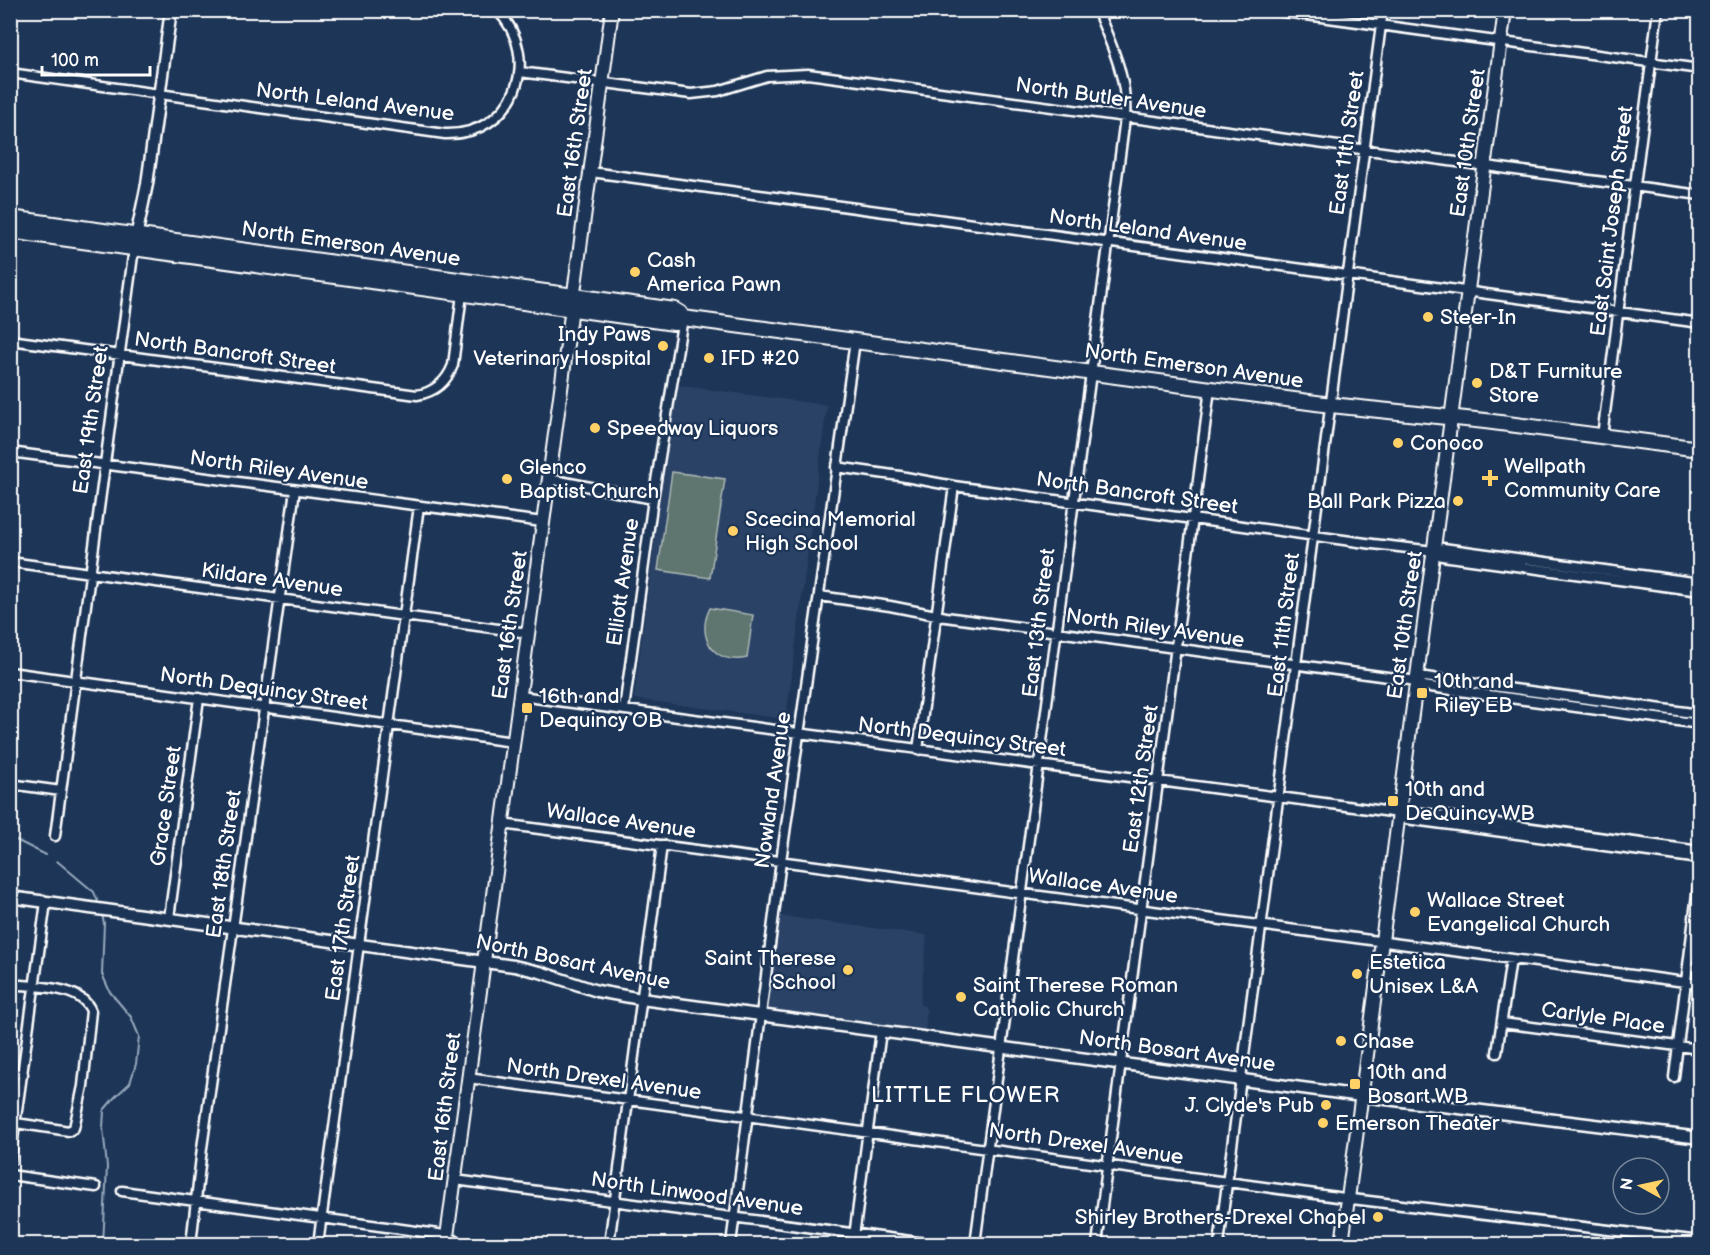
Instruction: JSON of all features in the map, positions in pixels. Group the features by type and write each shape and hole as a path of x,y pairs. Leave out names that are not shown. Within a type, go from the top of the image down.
{"main road":[{"name":"East 16th Street","path":"447,1240 612,10"},
{"name":"East 10th Street","path":"1342,1245 1505,10"},
{"name":"North Emerson Avenue","path":"10,218 135,242 462,294 675,310 683,318 1331,405 1700,449"},
{"name":"North Emerson Avenue","path":"10,231 135,242 573,303"}],"street":[{"name":"East 19th Street","path":"55,836 135,242 147,183 171,10"},
{"path":"497,10 510,26 517,42 520,72"},
{"name":"East 13th Street","path":"975,1245 1125,118 1125,95 1121,71 1097,10"},
{"path":"1270,10 1700,69"},
{"name":"East 11th Street","path":"1219,1245 1383,10"},
{"name":"East Saint Joseph Street","path":"1602,436 1658,10"},
{"name":"North Leland Avenue","path":"10,73 455,134 481,127 500,114 514,93 520,72"},
{"name":"North Butler Avenue","path":"520,72 697,94 725,89 767,76 802,74 1700,195"},
{"name":"North Leland Avenue","path":"591,172 1700,323"},
{"name":"North Bancroft Street","path":"10,340 420,395 433,390 448,375 453,365 462,294"},
{"name":"Elliott Avenue","path":"624,709 653,499 683,318"},
{"name":"Nowland Avenue","path":"731,1245 781,861 855,341"},
{"name":"East 12th Street","path":"1097,1245 1210,389"},
{"name":"North Riley Avenue","path":"10,452 543,522"},
{"name":"North Bancroft Street","path":"836,467 1073,503 1434,551 1442,556 1700,583"},
{"path":"549,479 653,499"},
{"path":"918,750 954,486"},
{"name":"East 18th Street","path":"191,1245 295,490"},
{"name":"East 17th Street","path":"318,1245 418,506"},
{"name":"Kildare Avenue","path":"10,562 528,633"},
{"name":"North Bancroft Street","path":"1584,571 1700,591"},
{"name":"North Riley Avenue","path":"819,596 936,615 1417,681 1423,686 1700,714"},
{"name":"North Dequincy Street","path":"10,672 513,742"},
{"name":"North Dequincy Street","path":"520,696 1279,796 1399,813 1406,819 1700,851"},
{"name":"Grace Street","path":"169,918 199,698"},
{"name":"North Riley Avenue","path":"1567,701 1700,724"},
{"path":"10,784 61,791"},
{"name":"Wallace Avenue","path":"502,824 1700,984"},
{"name":"North Dequincy Street","path":"1550,835 1700,859"},
{"path":"609,1245 662,845"},
{"path":"1674,1077 1700,870"},
{"name":"North Bosart Avenue","path":"10,897 533,970 597,991 641,999 1361,1096 1700,1138"},
{"path":"10,1161 46,902"},
{"path":"1497,1053 1510,959"},
{"path":"10,984 66,991 80,996 86,1001 91,1011 83,1086 74,1128 69,1131 16,1123"},
{"name":"Carlyle Place","path":"1502,1023 1700,1049"},
{"path":"853,1245 881,1031"},
{"path":"10,1072 23,1074"},
{"name":"North Drexel Avenue","path":"468,1078 1348,1198 1700,1241"},
{"path":"10,1175 96,1187"},
{"name":"North Linwood Avenue","path":"455,1180 933,1245"},
{"path":"122,1191 322,1217 447,1240 461,1245"}],"shaded area":[{"name":"Scecina Memorial High School","path":"675,385 827,405 786,719 634,699"},
{"name":"Saint Therese School","path":"780,916 927,935 920,1005 924,1006 927,1011 925,1030 768,1009"}],"green space":[{"path":"672,472 725,479 710,578 658,570"},
{"path":"710,608 753,615 747,658 726,658 711,647 705,629"}],"waterway":[{"path":"10,837 46,855"},
{"path":"57,861 94,892 98,902"},
{"path":"102,915 104,923 102,974 110,992 131,1017 139,1036 136,1064 130,1083 104,1110 103,1128 107,1167 103,1244"}],"place":[{"name":"Cash America Pawn","path":"635,272"},
{"name":"Steer-In","path":"1428,317"},
{"name":"Indy Paws Veterinary Hospital","path":"663,346"},
{"name":"IFD #20","path":"709,358"},
{"name":"D&T Furniture Store","path":"1477,383"},
{"name":"Speedway Liquors","path":"595,428"},
{"name":"Conoco","path":"1398,443"},
{"name":"Wellpath Community Care","path":"1490,478"},
{"name":"Glenco Baptist Church","path":"507,479"},
{"name":"Ball Park Pizza","path":"1458,501"},
{"name":"Scecina Memorial High School","path":"733,531"},
{"name":"10th and Riley EB","path":"1422,693"},
{"name":"16th and Dequincy OB","path":"527,708"},
{"name":"10th and DeQuincy WB","path":"1393,801"},
{"name":"Wallace Street Evangelical Church","path":"1415,912"},
{"name":"Saint Therese School","path":"848,970"},
{"name":"Estetica Unisex L&A","path":"1357,974"},
{"name":"Saint Therese Roman Catholic Church","path":"961,997"},
{"name":"Chase","path":"1341,1041"},
{"name":"10th and Bosart WB","path":"1355,1084"},
{"name":"J. Clyde's Pub","path":"1326,1105"},
{"name":"Emerson Theater","path":"1323,1123"},
{"name":"Shirley Brothers-Drexel Chapel","path":"1378,1217"}],"district":[{"name":"LITTLE FLOWER","path":"966,1095"}]}
